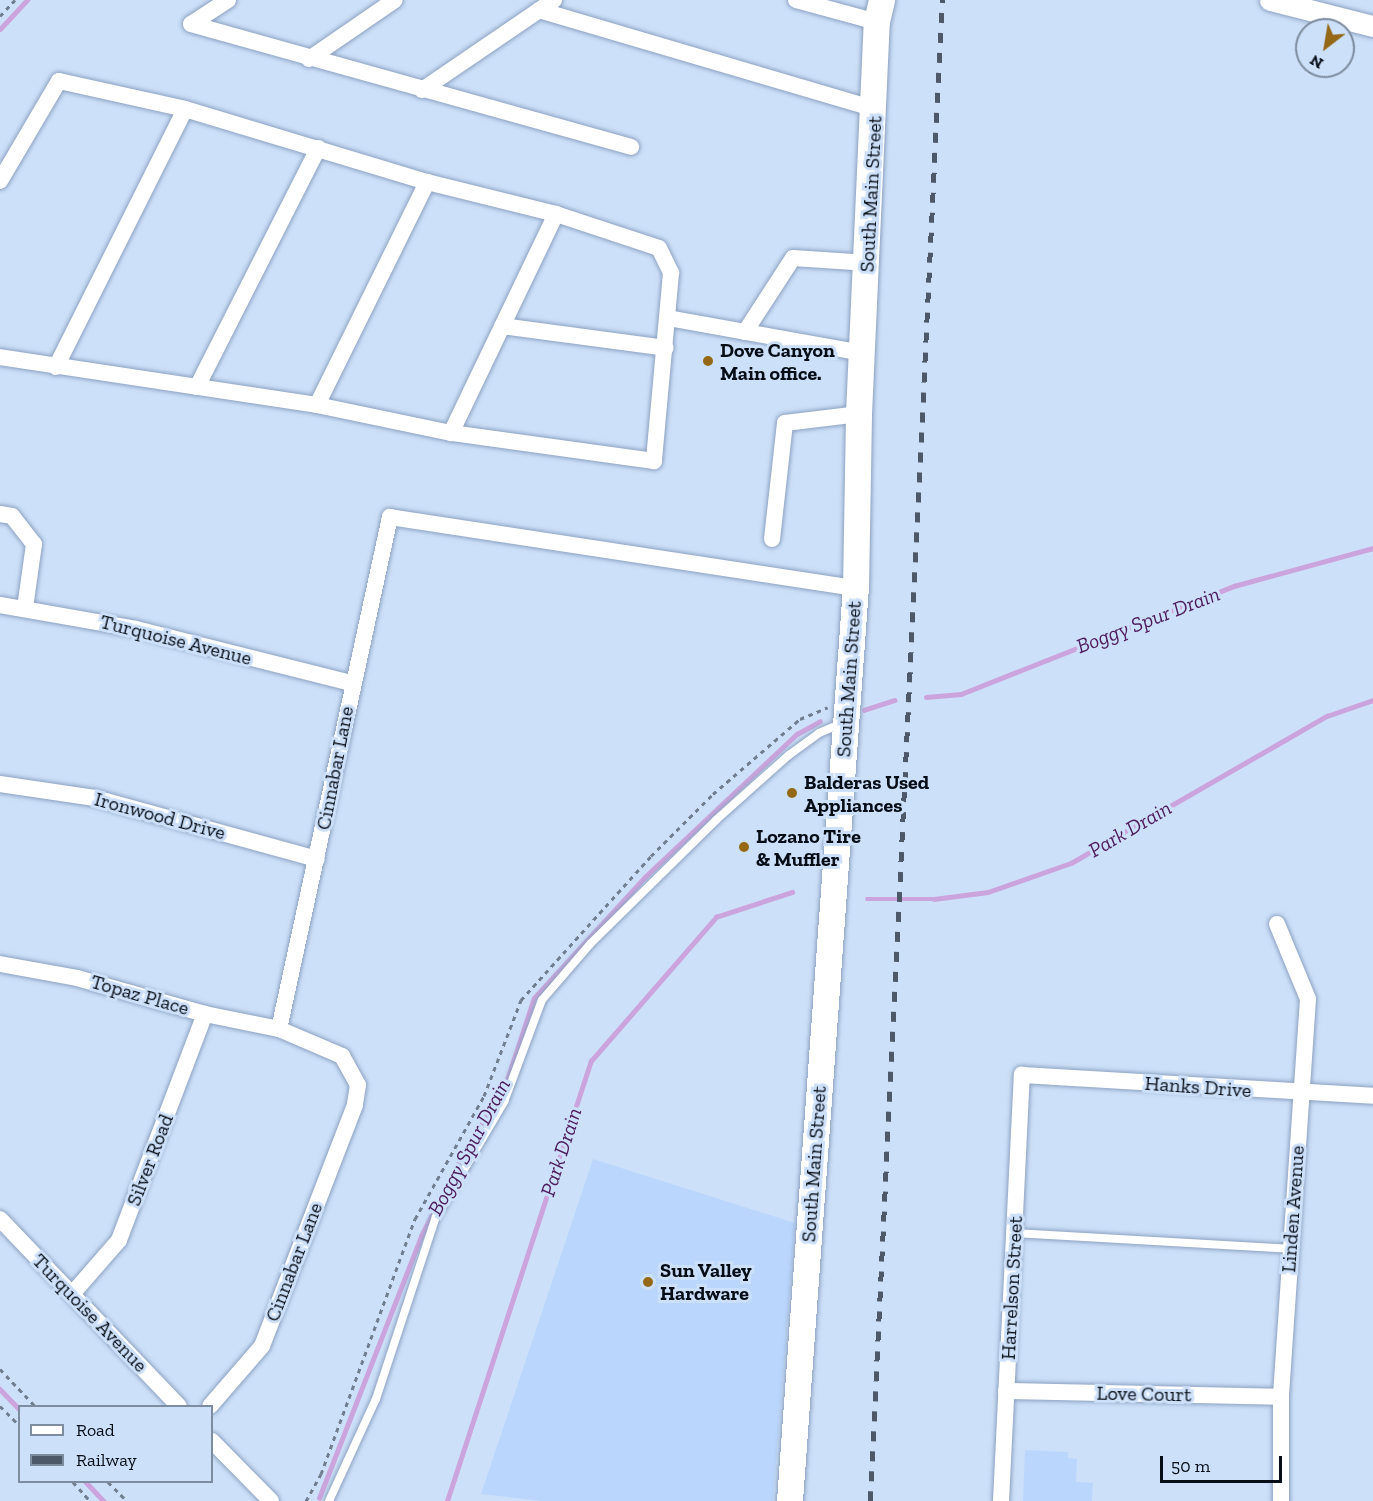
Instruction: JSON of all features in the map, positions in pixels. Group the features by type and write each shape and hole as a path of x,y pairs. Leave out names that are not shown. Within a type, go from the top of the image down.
{"main road":[{"name":"South Main Street","path":"790,1501 856,588 859,414 869,263 880,11"}],"street":[{"path":"228,0 191,24 309,59 631,147"},
{"path":"309,59 395,0"},
{"path":"422,90 554,0"},
{"path":"796,0 880,11"},
{"path":"1270,0 1373,26"},
{"path":"539,10 875,109"},
{"path":"0,182 59,81 186,109 427,182 556,214 659,248 671,273 654,461 451,432 317,405 0,357"},
{"path":"56,367 186,109"},
{"path":"197,387 318,148"},
{"path":"317,405 427,182"},
{"path":"451,432 556,214"},
{"path":"745,332 793,258 869,263"},
{"path":"668,318 862,353"},
{"path":"502,326 666,348"},
{"path":"772,538 785,423 859,414"},
{"path":"0,514 12,516 34,544 25,608"},
{"name":"Cinnabar Lane","path":"212,1405 262,1346 354,1105 358,1085 342,1056 279,1029 317,859 351,683 390,517 856,588"},
{"name":"Turquoise Avenue","path":"0,605 136,629 351,683"},
{"name":"Ironwood Drive","path":"0,784 95,798 317,859"},
{"name":"Linden Avenue","path":"1277,924 1308,999 1281,1397 1281,1501"},
{"name":"Topaz Place","path":"0,964 77,978 205,1014 279,1029"},
{"name":"Silver Road","path":"73,1293 119,1240 205,1014"},
{"name":"Hanks Drive","path":"1022,1075 1300,1094 1373,1096"},
{"name":"Harrelson Street","path":"1001,1501 1022,1075"},
{"name":"Turquoise Avenue","path":"0,1220 73,1293 176,1405"},
{"name":"Love Court","path":"1006,1391 1281,1397"},
{"path":"213,1442 271,1501"}],"lane":[{"path":"329,1501 376,1399 436,1217 504,1102 542,1000 591,943 716,820 789,755 819,733 846,722"},
{"path":"1014,1233 1290,1249"}],"path":[{"path":"0,15 15,0"},
{"path":"0,1369 33,1405"},
{"path":"0,1406 18,1424"},
{"path":"74,1483 90,1501"},
{"path":"109,1483 127,1501"}],"shaded area":[{"path":"593,1159 795,1223 773,1501 542,1501 481,1494"},
{"path":"1025,1450 1068,1452 1068,1458 1077,1459 1076,1482 1093,1483 1092,1501 1023,1501"}],"waterway":[{"path":"0,29 27,0"},
{"name":"Boggy Spur Drain","path":"926,697 961,694 1234,586 1373,548"},
{"name":"Boggy Spur Drain","path":"864,710 894,700"},
{"name":"Park Drain","path":"867,899 934,899 988,892 1071,863 1327,716 1373,700"},
{"name":"Boggy Spur Drain","path":"319,1498 421,1236 461,1158 506,1083 534,998 645,877 797,734 820,721"},
{"name":"Park Drain","path":"447,1501 591,1061 716,917 792,892"},
{"path":"0,1389 18,1408"},
{"path":"87,1483 104,1501"}],"railway":[{"path":"870,1501 942,0"}],"place":[{"name":"Dove Canyon Main office.","path":"708,361"},
{"name":"Balderas Used Appliances","path":"792,793"},
{"name":"Lozano Tire & Muffler","path":"744,847"},
{"name":"Sun Valley Hardware","path":"648,1282"}]}
